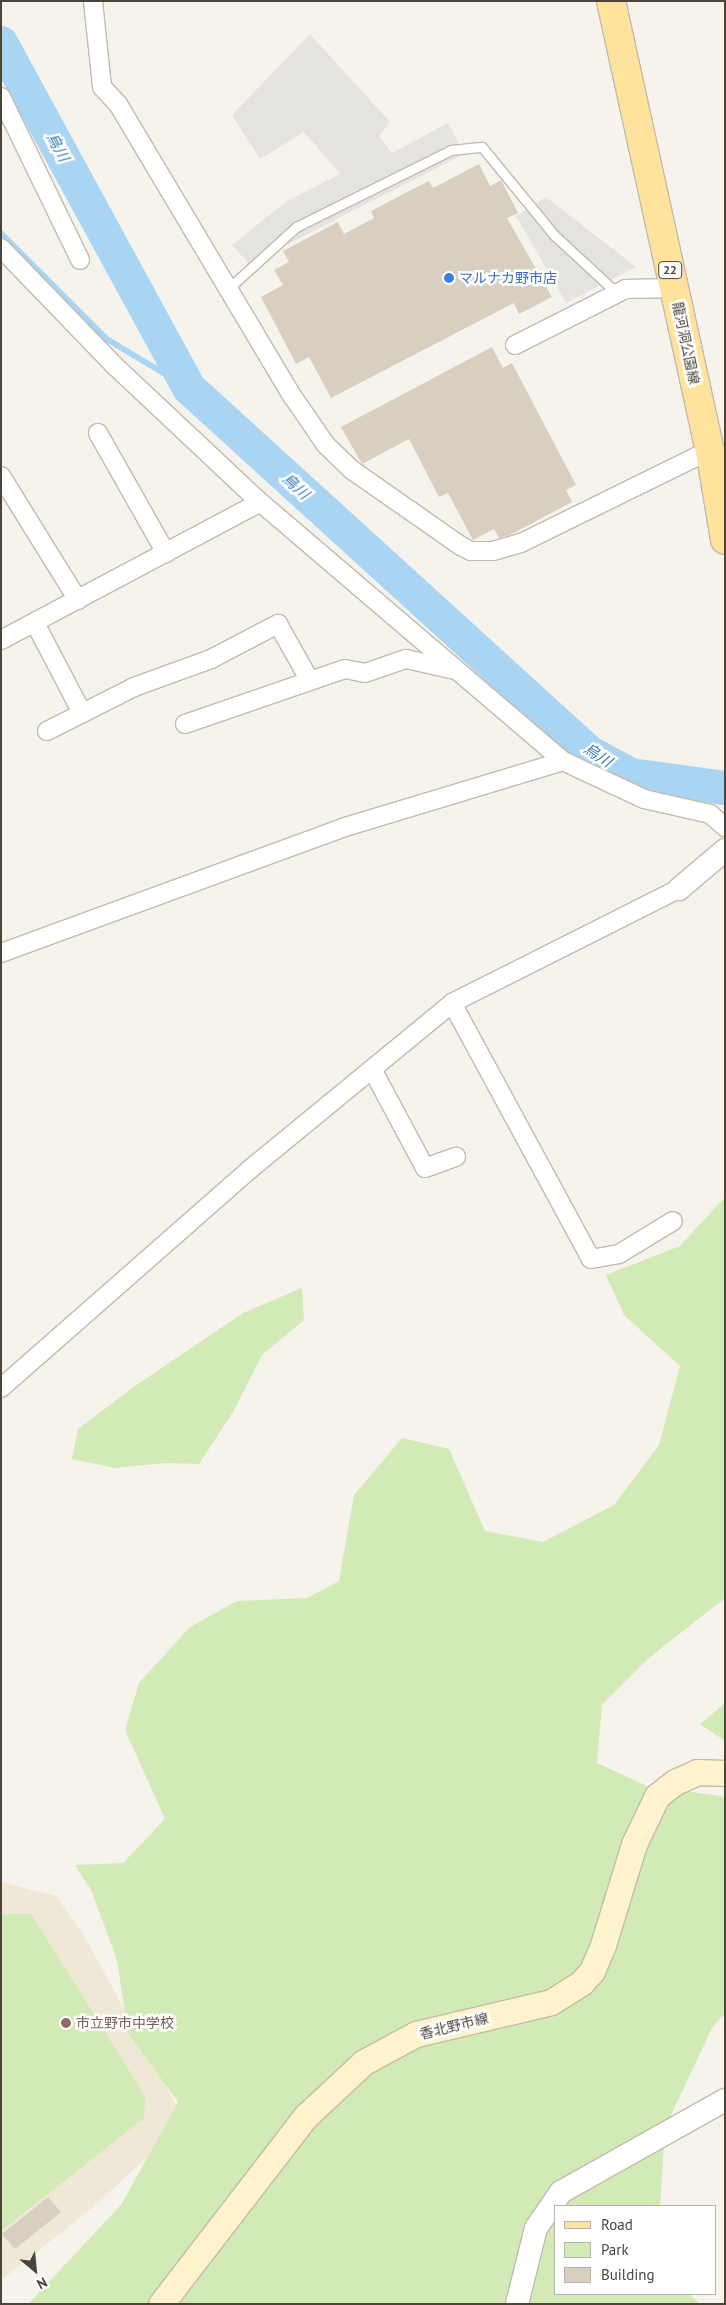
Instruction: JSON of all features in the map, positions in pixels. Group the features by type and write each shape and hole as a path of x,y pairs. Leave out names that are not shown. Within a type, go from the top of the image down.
{"main road":[{"name":"龍河洞公園線","path":"611,1 710,450 725,540"},
{"name":"香北野市線","path":"161,2304 306,2116 364,2062 416,2034 551,2002 581,1984 592,1971 604,1945 634,1844 657,1796 675,1782 698,1772 725,1773"}],"street":[{"path":"93,1 102,87 118,104 228,288 326,445 352,470 471,551 493,552 521,543 710,450"},
{"path":"2,102 80,260"},
{"path":"1,248 116,367 260,502 563,760 644,799 710,814 725,827"},
{"path":"515,345 626,290 674,288"},
{"path":"98,433 166,553"},
{"path":"1,476 78,600"},
{"path":"1,640 260,502"},
{"path":"35,623 82,714"},
{"path":"48,731 134,687 211,659 278,624 310,681"},
{"path":"185,724 345,669 365,673 406,659 458,670"},
{"path":"1,953 345,826 563,760"},
{"path":"1,1388 249,1170 452,1003 679,889 725,850"},
{"path":"452,1003 590,1259 619,1254 673,1221"},
{"path":"372,1069 425,1168 456,1157"},
{"path":"517,2304 536,2228 561,2192 722,2103"}],"lane":[{"path":"228,288 296,227 451,150 482,147 554,235 618,294"}],"shaded area":[{"path":"310,34 390,122 379,136 392,153 448,123 464,154 282,247 255,270 232,245 287,201 340,174 304,132 260,159 232,115"},
{"path":"546,197 636,267 566,303 516,216"},
{"name":"市立野市中学校","path":"1,1882 56,1896 85,1937 178,2109 175,2131 91,2209 1,2280"}],"green space":[{"path":"725,1197 725,1598 650,1657 602,1705 597,1763 647,1786 721,1796 725,1800 725,2013 712,2028 665,2128 660,2205 554,2205 554,2295 690,2295 700,2304 28,2304 121,2205 178,2102 128,2033 117,1960 91,1890 75,1865 123,1863 165,1819 125,1730 139,1683 190,1627 237,1601 307,1598 339,1581 354,1495 402,1438 449,1449 485,1531 543,1542 614,1505 659,1445 680,1366 624,1315 606,1275 680,1246"},
{"path":"302,1288 304,1320 262,1355 233,1412 199,1464 166,1463 115,1468 72,1459 78,1429 135,1386 243,1313"},
{"path":"725,1703 725,1741 700,1724"},
{"name":"市立野市中学校","path":"1,1914 31,1914 145,2096 144,2118 1,2231"}],"building":[{"path":"479,164 490,186 501,180 518,213 507,218 552,297 519,314 514,303 331,398 309,357 296,364 261,297 283,285 274,270 289,262 283,251 338,222 344,234 374,218 371,211 407,192 429,181 433,188"},
{"path":"492,347 503,368 512,363 576,485 566,490 572,502 510,535 499,538 494,529 473,540 448,493 439,497 409,439 362,464 341,427"},
{"path":"48,2197 61,2212 15,2249 2,2234"}],"waterway":[{"name":"烏川","path":"1,43 189,388 590,753 631,775 725,788"},
{"path":"1,233 107,339 189,388"}],"place":[{"name":"マルナカ野市店","path":"449,278"},
{"name":"市立野市中学校","path":"66,2023"}]}
